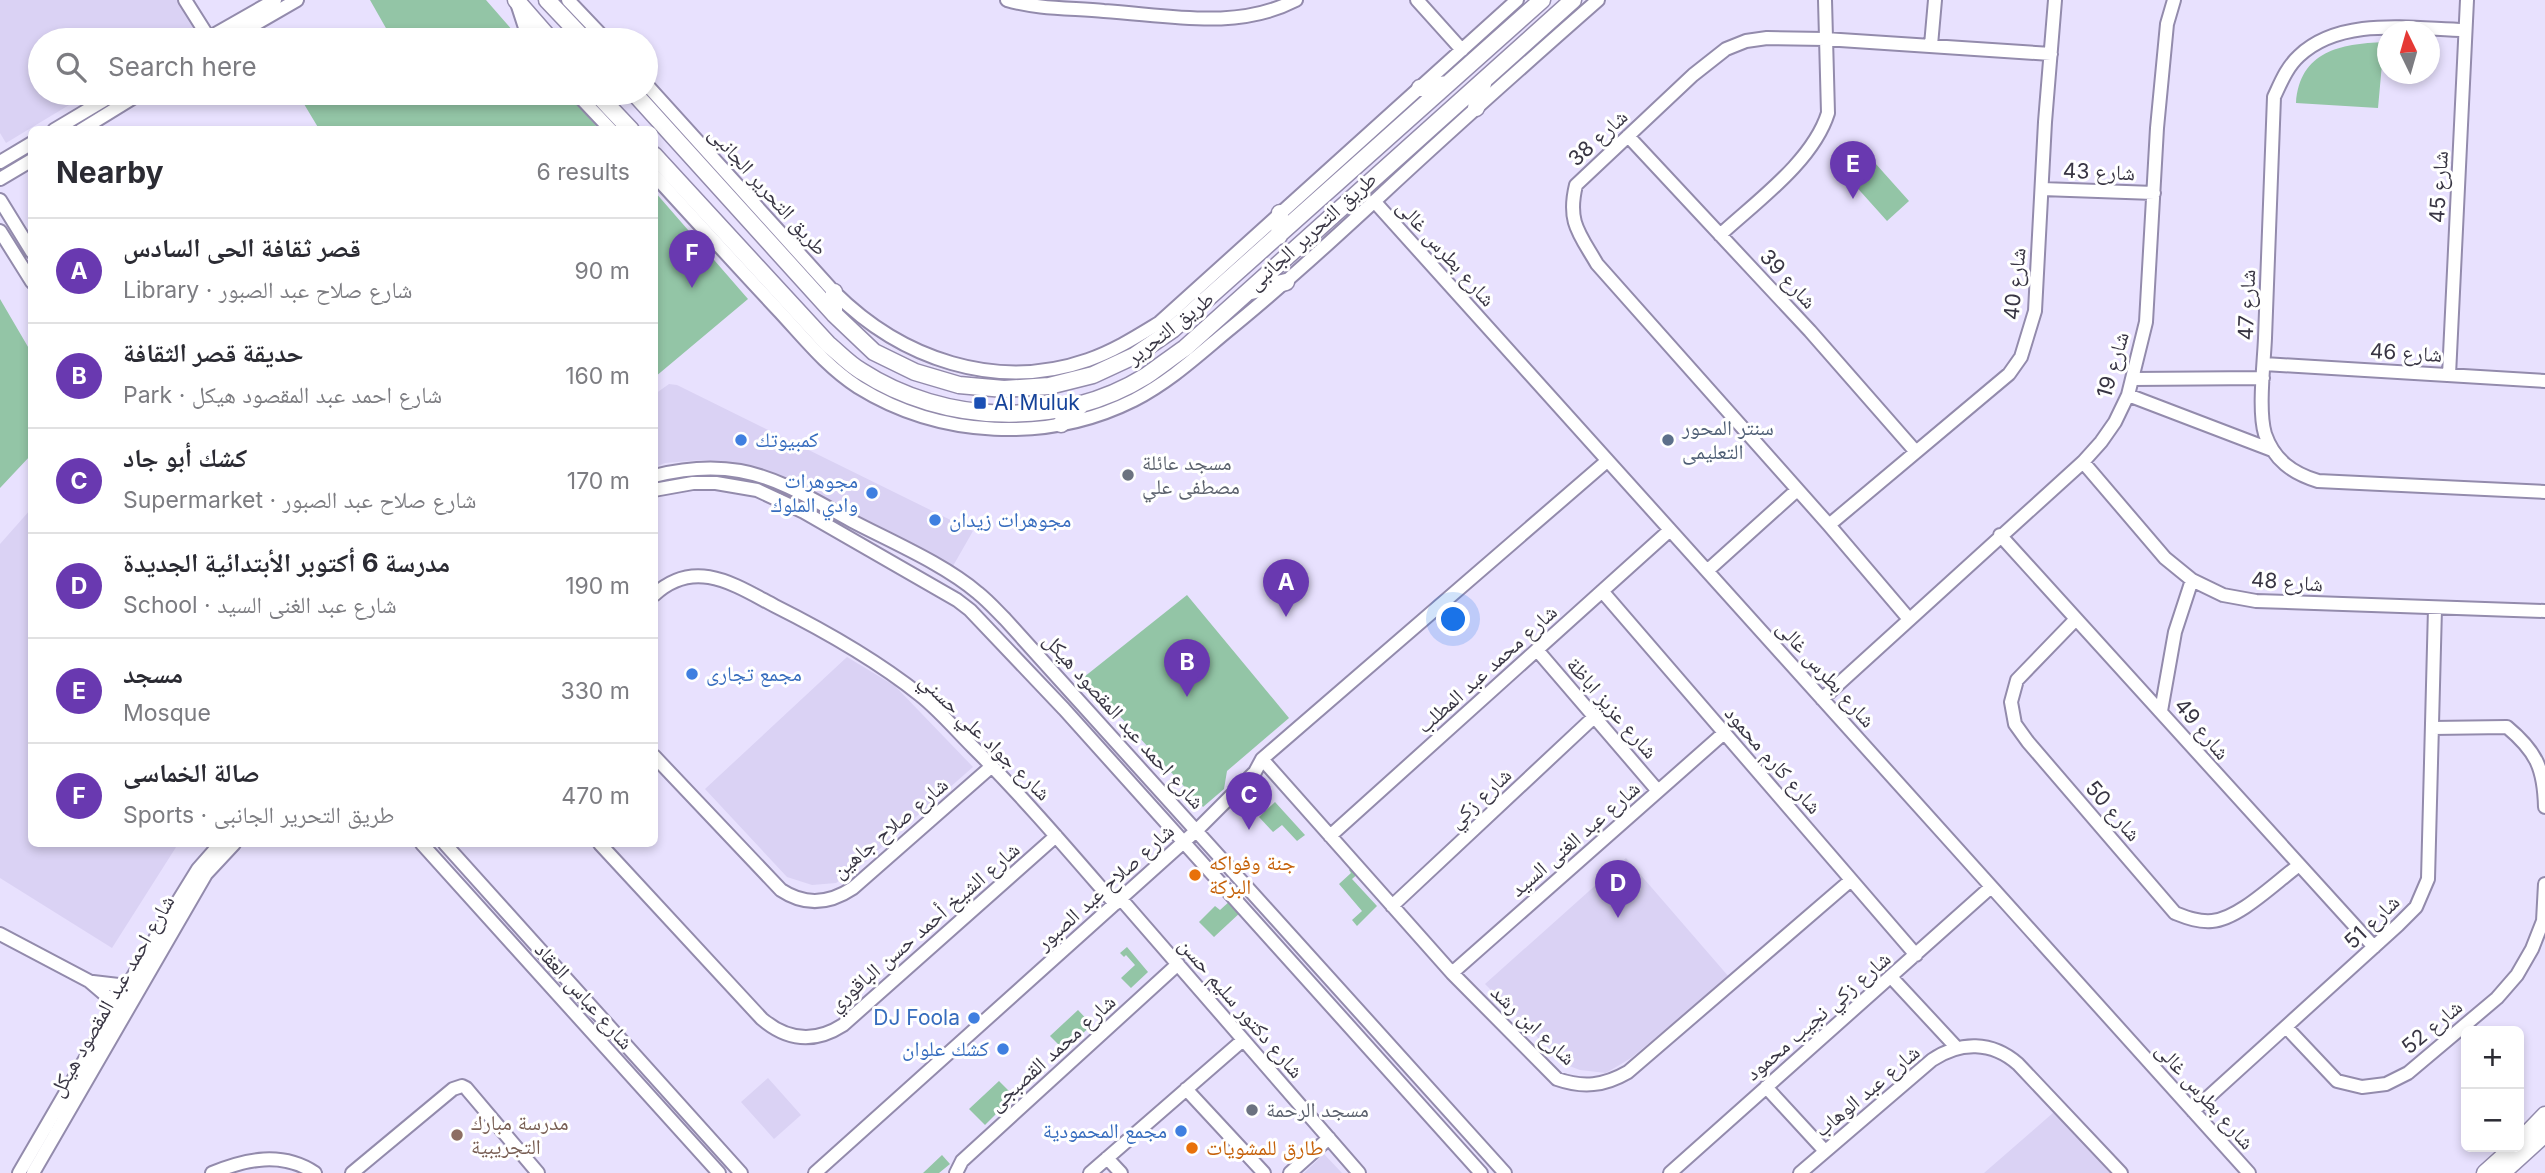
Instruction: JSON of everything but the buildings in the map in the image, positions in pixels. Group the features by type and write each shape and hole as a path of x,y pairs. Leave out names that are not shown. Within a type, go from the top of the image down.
{"street":[{"path":"185,0 201,28"},
{"path":"226,28 275,0"},
{"path":"249,28 297,0"},
{"path":"516,0 525,28"},
{"path":"516,0 540,28"},
{"path":"547,0 574,28"},
{"path":"568,0 595,28"},
{"path":"1007,0 1054,7 1117,6 1217,20 1251,16 1296,0"},
{"path":"1417,0 1462,50"},
{"name":"طريق التحرير الجانبى","path":"653,105 855,313 889,337 926,356 965,367 1006,372 1047,370 1087,360 1125,345 1159,323 1517,0"},
{"path":"1544,0 1553,10 1567,5"},
{"name":"طريق التحرير","path":"651,105 834,314 874,352 915,372 959,384 1004,389 1049,386 1093,374 1134,356 1172,330 1544,0"},
{"name":"طريق التحرير الجانبى","path":"658,179 825,362 869,393 899,408 942,421 986,428 1022,429 1061,424 1097,415 1133,401 1167,381 1286,282 1598,0"},
{"path":"1720,235 1805,155 1819,135 1828,113 1825,0"},
{"path":"1931,45 1935,0"},
{"name":"شارع 40","path":"1829,525 2009,374 2021,358 2035,311 2055,0"},
{"name":"شارع 19","path":"1822,699 2082,462 2115,422 2133,379 2147,314 2167,24 2174,0"},
{"name":"شارع 45","path":"2449,375 2467,0"},
{"name":"طريق التحرير","path":"658,159 828,344 860,371 904,394 952,408 1002,414 1051,411 1099,398 1144,377 1185,348 1567,5"},
{"path":"1516,23 1526,29 1527,41"},
{"name":"شارع 47","path":"2272,450 2264,430 2263,378 2274,97 2284,75 2300,56 2320,41 2343,33 2370,29 2465,30"},
{"name":"شارع 38","path":"1909,619 1597,264 1575,227 1571,206 1576,185 1693,75 1727,49 1746,41 1767,38 1825,39 2051,54"},
{"path":"1476,108 1484,80"},
{"path":"1420,88 1448,84"},
{"path":"61,126 96,105"},
{"path":"87,126 122,105"},
{"path":"592,105 614,122"},
{"path":"603,105 614,122"},
{"path":"614,122 618,105"},
{"name":"شارع 39","path":"1628,136 1810,331 1916,452"},
{"path":"0,162 28,145"},
{"path":"0,179 28,162"},
{"name":"شارع 43","path":"2042,189 2154,193"},
{"path":"0,200 28,246"},
{"name":"شارع بطرس غالى","path":"1374,201 2249,1173"},
{"path":"1279,236 1280,213"},
{"path":"0,231 28,276"},
{"path":"1249,292 1286,282"},
{"path":"834,292 834,314"},
{"path":"792,326 793,305"},
{"name":"شارع 46","path":"2264,364 2545,381"},
{"path":"2133,379 2263,378"},
{"path":"2128,395 2272,450 2284,465 2300,475 2318,481 2545,492"},
{"path":"1061,424 1085,402"},
{"name":"شارع صلاح عبد الصبور","path":"815,1173 1197,830 1255,772 1262,759 1608,461"},
{"name":"شارع 48","path":"2082,462 2165,558 2192,580 2223,595 2256,601 2545,611"},
{"name":"شارع احمد عبد المقصود هيكل","path":"658,476 693,469 741,471 765,478 810,498 954,576 977,592 1005,619 1197,830 1505,1173"},
{"path":"739,486 741,471"},
{"name":"شارع احمد عبد المقصود هيكل","path":"658,489 693,483 739,486 774,497 957,600 993,632 1481,1173"},
{"path":"1706,571 1797,490"},
{"name":"شارع محمد عبد المطلب","path":"1330,836 1670,530"},
{"name":"شارع 49","path":"2000,535 2374,947"},
{"name":"شارع جواد علي حسني","path":"658,592 671,582 692,576 715,577 736,585 826,633 907,686 932,706 992,766 1118,902"},
{"path":"2161,710 2175,632 2192,580"},
{"name":"شارع كارم محمود","path":"1602,591 1916,955"},
{"name":"شارع 51","path":"2193,1111 2416,907 2428,880 2435,608"},
{"path":"993,632 1005,619"},
{"name":"شارع 50","path":"2077,619 2017,680 2011,702 2015,724 2175,913 2194,920 2214,921 2233,915 2298,866"},
{"name":"شارع عزيز اباظة","path":"1536,650 1658,791"},
{"name":"شارع زكي","path":"1392,906 1594,718"},
{"path":"2432,728 2507,727 2524,741 2537,759 2544,779 2545,807"},
{"name":"شارع عبد الغنى السيد","path":"1452,973 1724,733"},
{"name":"شارع ابن رشد","path":"1262,759 1452,973 1557,1079 1585,1086 1600,1084 1628,1072 1851,880"},
{"name":"شارع صلاح جاهين","path":"658,760 780,890 797,899 809,901 832,899 853,888 992,766"},
{"name":"شارع الشيخ أحمد حسن الباقوري","path":"603,847 762,1019 787,1035 802,1038 823,1035 843,1025 1056,836"},
{"name":"شارع احمد عبد المقصود هيكل","path":"20,1173 116,1004 198,869 217,847"},
{"name":"شارع احمد عبد المقصود هيكل","path":"33,1173 206,874 231,847"},
{"name":"شارع عباس العقاد","path":"425,847 719,1173"},
{"name":"شارع عباس العقاد","path":"448,847 741,1173"},
{"name":"شارع 52","path":"2286,1027 2337,1081 2361,1087 2386,1084 2408,1073 2497,998 2517,975 2532,949 2543,921 2545,884"},
{"name":"شارع زكي نجيب محمود","path":"1670,1173 1991,887"},
{"name":"شارع دكتور سليم حسن","path":"1118,902 1178,964 1359,1173"},
{"path":"0,934 89,981 116,1004"},
{"name":"شارع محمد القصبجى","path":"956,1173 962,1161 1178,964"},
{"path":"1891,977 1957,1048"},
{"path":"89,981 127,986"},
{"path":"1090,1173 1243,1040"},
{"name":"شارع عبد الوهاب","path":"1800,1173 1932,1060 1957,1048 1974,1045 1987,1047 2011,1057 2121,1173"},
{"path":"352,1173 453,1089 462,1086 538,1173"},
{"path":"1766,1087 1825,1151"},
{"path":"1186,1089 1264,1173"},
{"path":"2524,1137 2545,1115"},
{"path":"2502,1173 2545,1134"},
{"path":"1290,1173 1329,1138"},
{"path":"2485,1173 2508,1152"},
{"path":"212,1173 239,1162 269,1158 298,1163 315,1173"},
{"path":"1107,1158 1121,1173"}],"shaded area":[{"path":"0,0 181,0 198,28 28,28 28,105 69,105 34,126 28,126 28,130 6,143 0,133"},
{"path":"669,384 677,385 973,531 953,566 822,498 741,465 701,460 658,466 658,392"},
{"path":"28,512 28,847 176,847 112,948 0,878 0,544"},
{"path":"847,657 895,686 973,767 858,868 836,883 812,885 787,877 705,789"},
{"path":"1626,858 1729,977 1631,1058 1606,1073 1580,1070 1564,1064 1485,984"},
{"path":"768,1078 801,1115 774,1139 741,1102"},
{"path":"2054,1112 2110,1173 1984,1173"},
{"path":"1324,1154 1342,1173 1304,1173"}],"green space":[{"path":"370,0 486,0 510,28 386,28"},
{"path":"2377,43 2377,84 2380,84 2378,108 2296,103 2305,72 2314,61 2338,48"},
{"path":"305,105 578,105 596,126 317,126"},
{"path":"1858,144 1909,201 1887,221 1835,163"},
{"path":"658,195 748,299 658,374"},
{"path":"0,299 28,347 28,458 0,488"},
{"path":"1187,595 1289,718 1227,771 1224,789 1203,807 1084,677"},
{"path":"1275,802 1305,835 1297,841 1282,825 1273,832 1259,817"},
{"path":"1354,865 1360,872 1352,879 1377,906 1357,926 1352,920 1362,911 1339,884 1351,873 1349,870"},
{"path":"1231,900 1242,911 1214,937 1199,922 1215,906 1220,910"},
{"path":"1127,947 1148,972 1131,988 1121,978 1135,965 1126,955 1124,957 1120,953"},
{"path":"1078,1010 1092,1025 1064,1050 1050,1036"},
{"path":"999,1081 1014,1096 985,1125 969,1109"},
{"path":"942,1155 950,1164 939,1173 923,1173"}],"place":[{"name":"مسجد","path":"1853,199"},
{"name":"صالة الخماسى","path":"692,288"},
{"name":"Al Muluk","path":"980,403"},
{"name":"كمبيوتك","path":"741,440"},
{"name":"سنتر المحور التعليمى","path":"1668,440"},
{"name":"مسجد عائلة مصطفى علي","path":"1128,475"},
{"name":"مجوهرات وادي الملوك","path":"872,493"},
{"name":"مجوهرات زيدان","path":"935,520"},
{"name":"قصر ثقافة الحى السادس","path":"1286,617"},
{"name":"مجمع تجارى","path":"692,674"},
{"name":"حديقة قصر الثقافة","path":"1187,697"},
{"name":"كشك أبو جاد","path":"1249,830"},
{"name":"جنة وفواكه البركة","path":"1195,875"},
{"name":"مدرسة 6 أكتوبر الأبتدائية الجديدة","path":"1618,918"},
{"name":"DJ Foola","path":"974,1018"},
{"name":"كشك علوان","path":"1003,1049"},
{"name":"مسجد الرحمة","path":"1252,1110"},
{"name":"مجمع المحمودية","path":"1181,1131"},
{"name":"مدرسة مبارك التجريبية","path":"457,1135"},
{"name":"طارق للمشويات","path":"1192,1148"}]}
